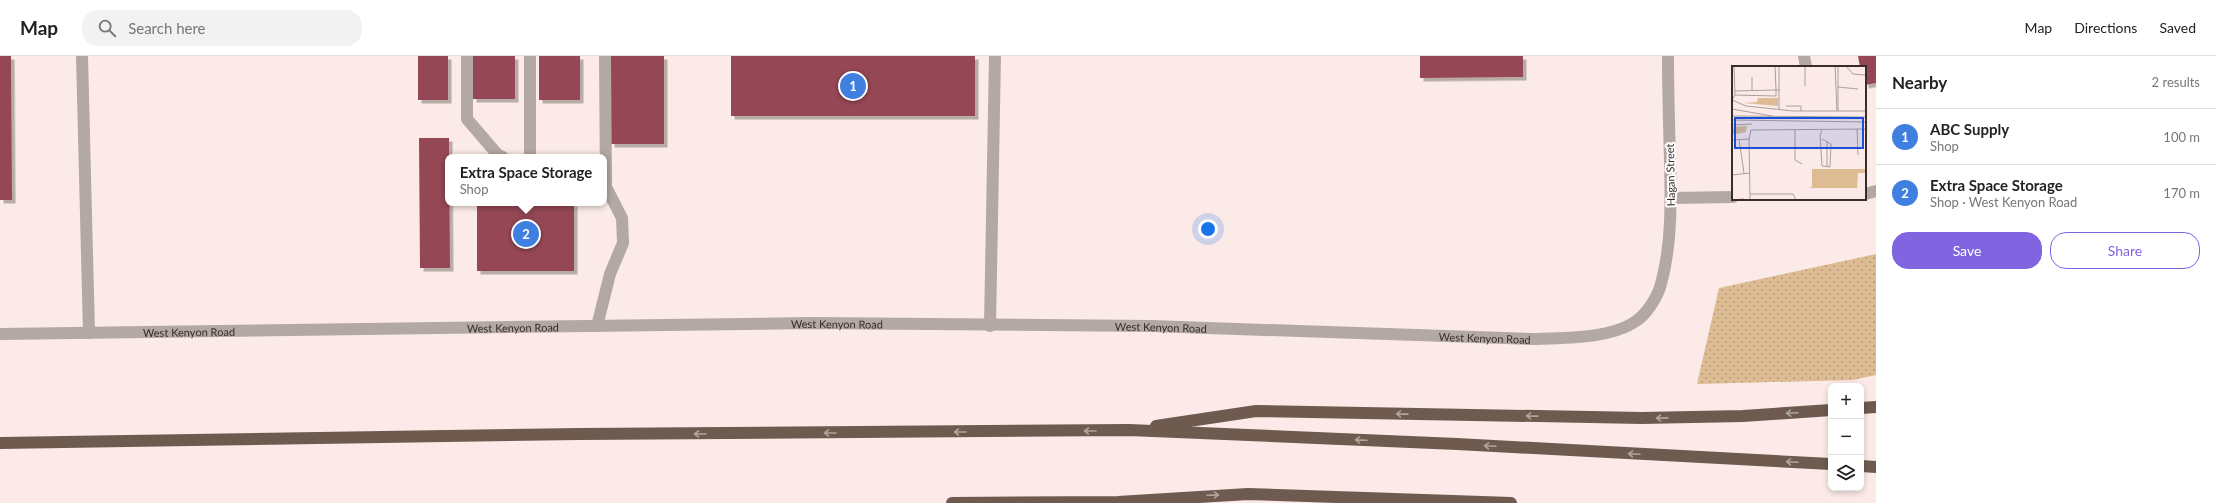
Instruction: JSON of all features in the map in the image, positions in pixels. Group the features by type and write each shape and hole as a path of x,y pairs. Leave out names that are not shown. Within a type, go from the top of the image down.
{"highway":[{"path":"1864,408 1876,407"},
{"path":"1129,430 1256,411 1642,418 1743,416 1828,410"},
{"path":"0,443 579,434 1129,430 1458,444 1828,464"},
{"path":"1864,466 1876,466"},
{"path":"952,503 1122,502 1248,494 1511,503"}],"street":[{"path":"82,56 89,333"},
{"path":"466,56 467,119 498,154"},
{"path":"530,56 530,154"},
{"path":"605,154 606,56"},
{"path":"990,326 995,56"},
{"name":"Hagan Street","path":"1657,293 1668,254 1671,198 1668,56"},
{"path":"1804,56 1806,66"},
{"path":"598,326 610,274 623,243 622,218 607,191"},
{"path":"1866,194 1876,191"},
{"path":"1671,198 1732,197"},
{"name":"West Kenyon Road","path":"0,334 811,323 990,326 1151,326 1559,338 1624,328 1638,320 1657,293"}],"shaded area":[{"path":"1876,254 1876,375 1853,380 1697,384 1719,288"}],"building":[{"path":"0,56 11,56 12,200 0,200"},
{"path":"418,56 448,56 448,100 418,100"},
{"path":"473,56 515,56 515,99 473,99"},
{"path":"539,56 580,56 580,100 539,100"},
{"path":"610,56 664,56 664,144 611,144"},
{"path":"731,56 975,56 975,116 731,116"},
{"path":"1420,56 1523,56 1523,77 1420,78"},
{"path":"1858,56 1876,56 1876,83 1866,85 1866,66 1860,66"},
{"path":"419,138 449,138 449,154 445,154 445,206 450,206 450,268 420,268"},
{"path":"477,206 574,206 574,271 477,271"}],"place":[{"name":"ABC Supply","path":"853,86"},
{"name":"Extra Space Storage","path":"526,234"}]}
